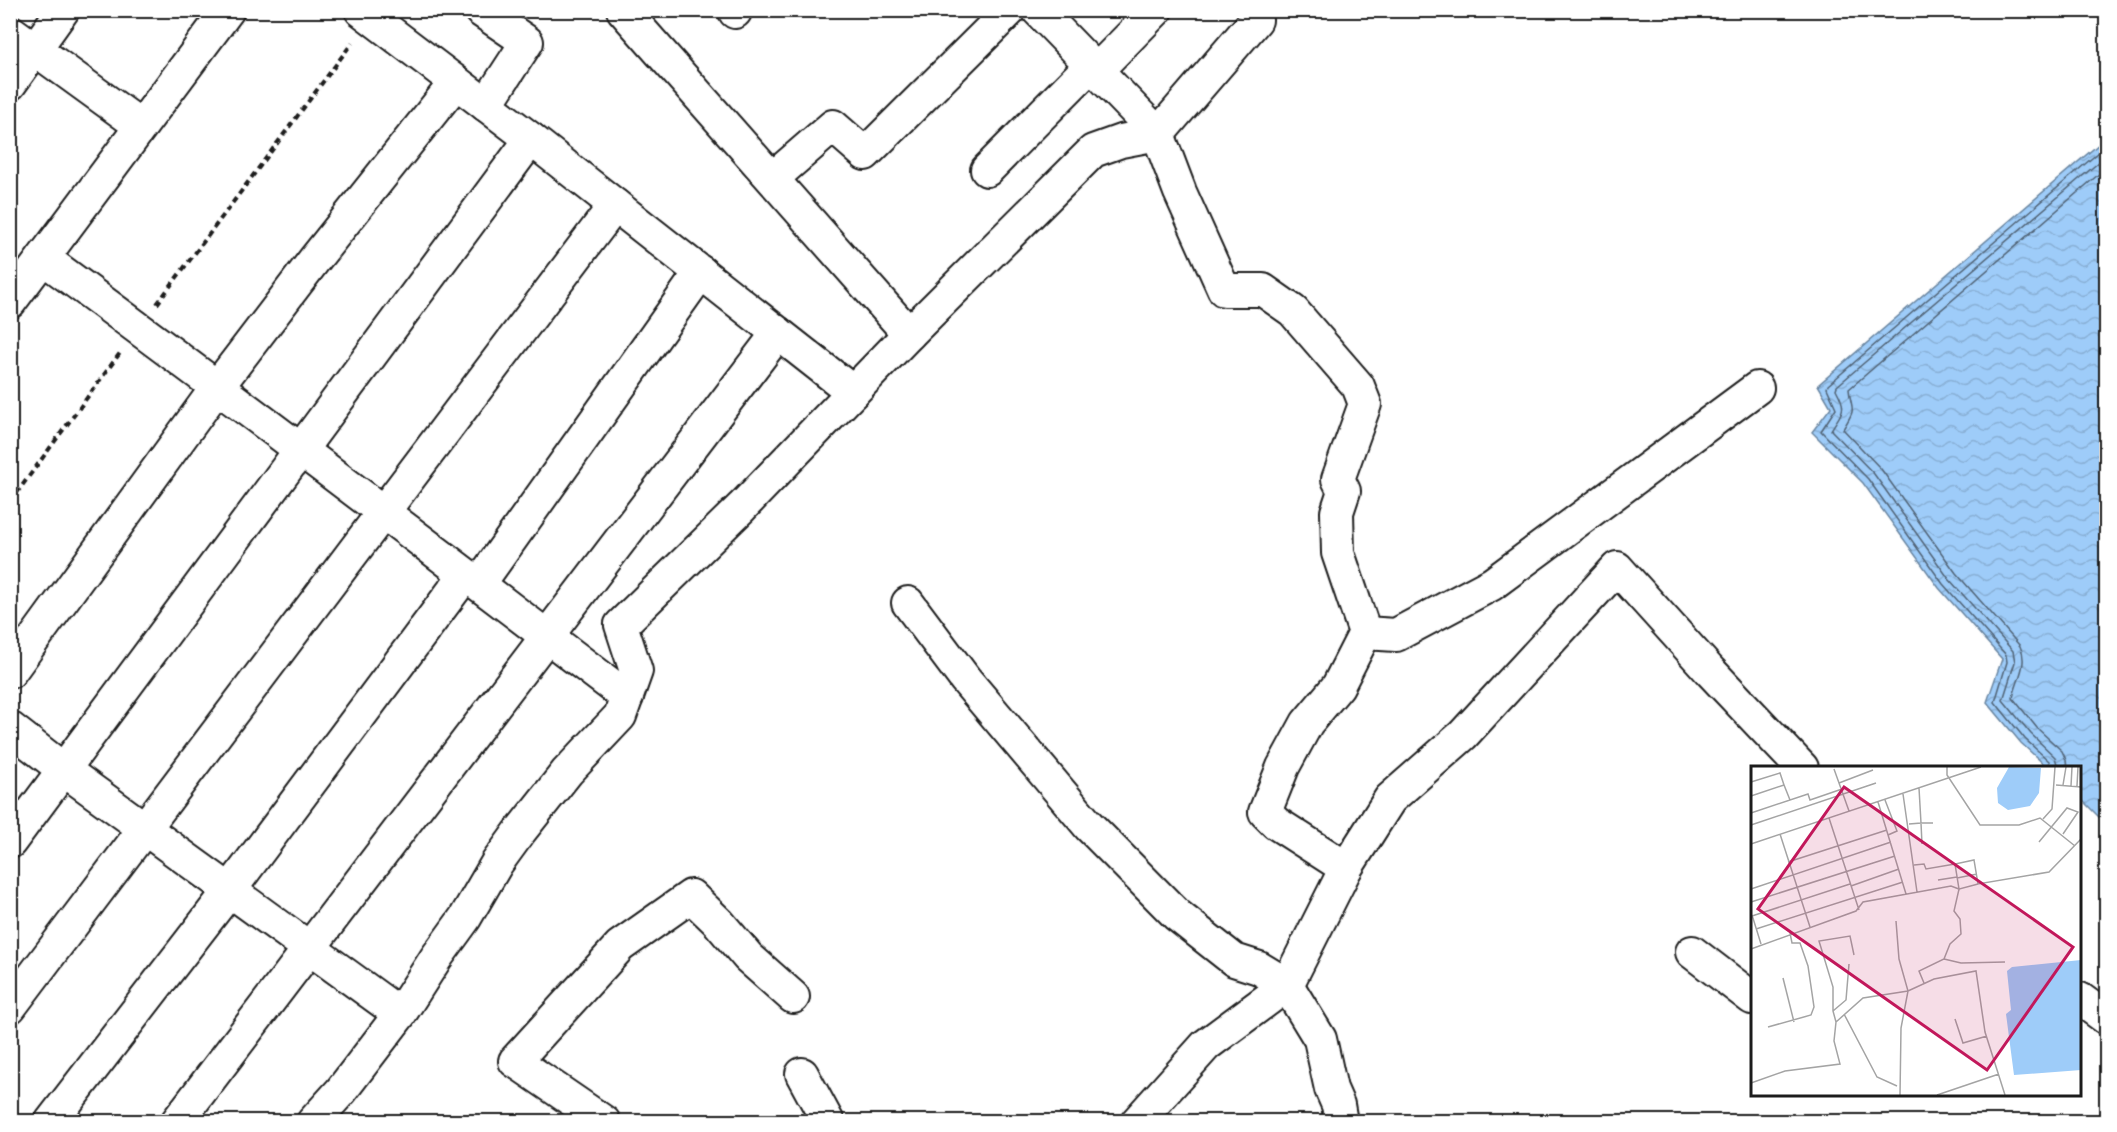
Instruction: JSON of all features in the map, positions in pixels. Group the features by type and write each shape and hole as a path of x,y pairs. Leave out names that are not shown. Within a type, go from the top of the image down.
{"street":[{"path":"10,84 63,10"},
{"path":"10,302 228,10"},
{"path":"480,10 526,42 486,105"},
{"path":"623,10 909,334"},
{"path":"772,178 833,126 865,154 1010,10"},
{"path":"1038,10 1158,134 1180,192 1224,290 1263,290 1293,311 1358,386 1365,404 1338,479 1344,491 1337,512 1338,553 1365,633 1338,686 1307,723 1283,766 1266,812 1276,823 1346,868"},
{"path":"987,170 1156,10"},
{"path":"366,14 531,139 853,392"},
{"path":"313,1122 341,1091 400,1014 465,918 497,863 567,772 620,716 636,671 621,625 742,507 909,334 1093,151 1121,141 1158,134 1256,14"},
{"path":"10,31 141,126"},
{"path":"10,672 218,386 315,259 456,82"},
{"path":"10,842 531,139"},
{"path":"10,1007 615,205"},
{"path":"43,258 218,386 627,696"},
{"path":"51,1122 472,580 701,272"},
{"path":"177,1122 778,333"},
{"path":"1365,633 1396,635 1492,584 1757,388"},
{"path":"1137,1122 1206,1045 1287,985 1346,868 1390,799 1463,735 1617,568 1800,766"},
{"path":"908,603 965,679 1089,826 1177,915 1234,960 1259,968 1287,985 1320,1039 1341,1122"},
{"path":"10,728 64,770 400,1014"},
{"path":"604,1122 515,1061 620,946 691,896 747,957 793,997"},
{"path":"1692,952 1751,997"},
{"path":"2081,1000 2106,1018"},
{"path":"802,1074 828,1122"}],"path":[{"path":"10,502 366,14"}],"water":[{"path":"2106,138 2106,824 2081,799 2081,766 2046,766 2021,743 1987,702 2002,659 1939,588 1863,483 1812,432 1831,407 1818,385"}]}
